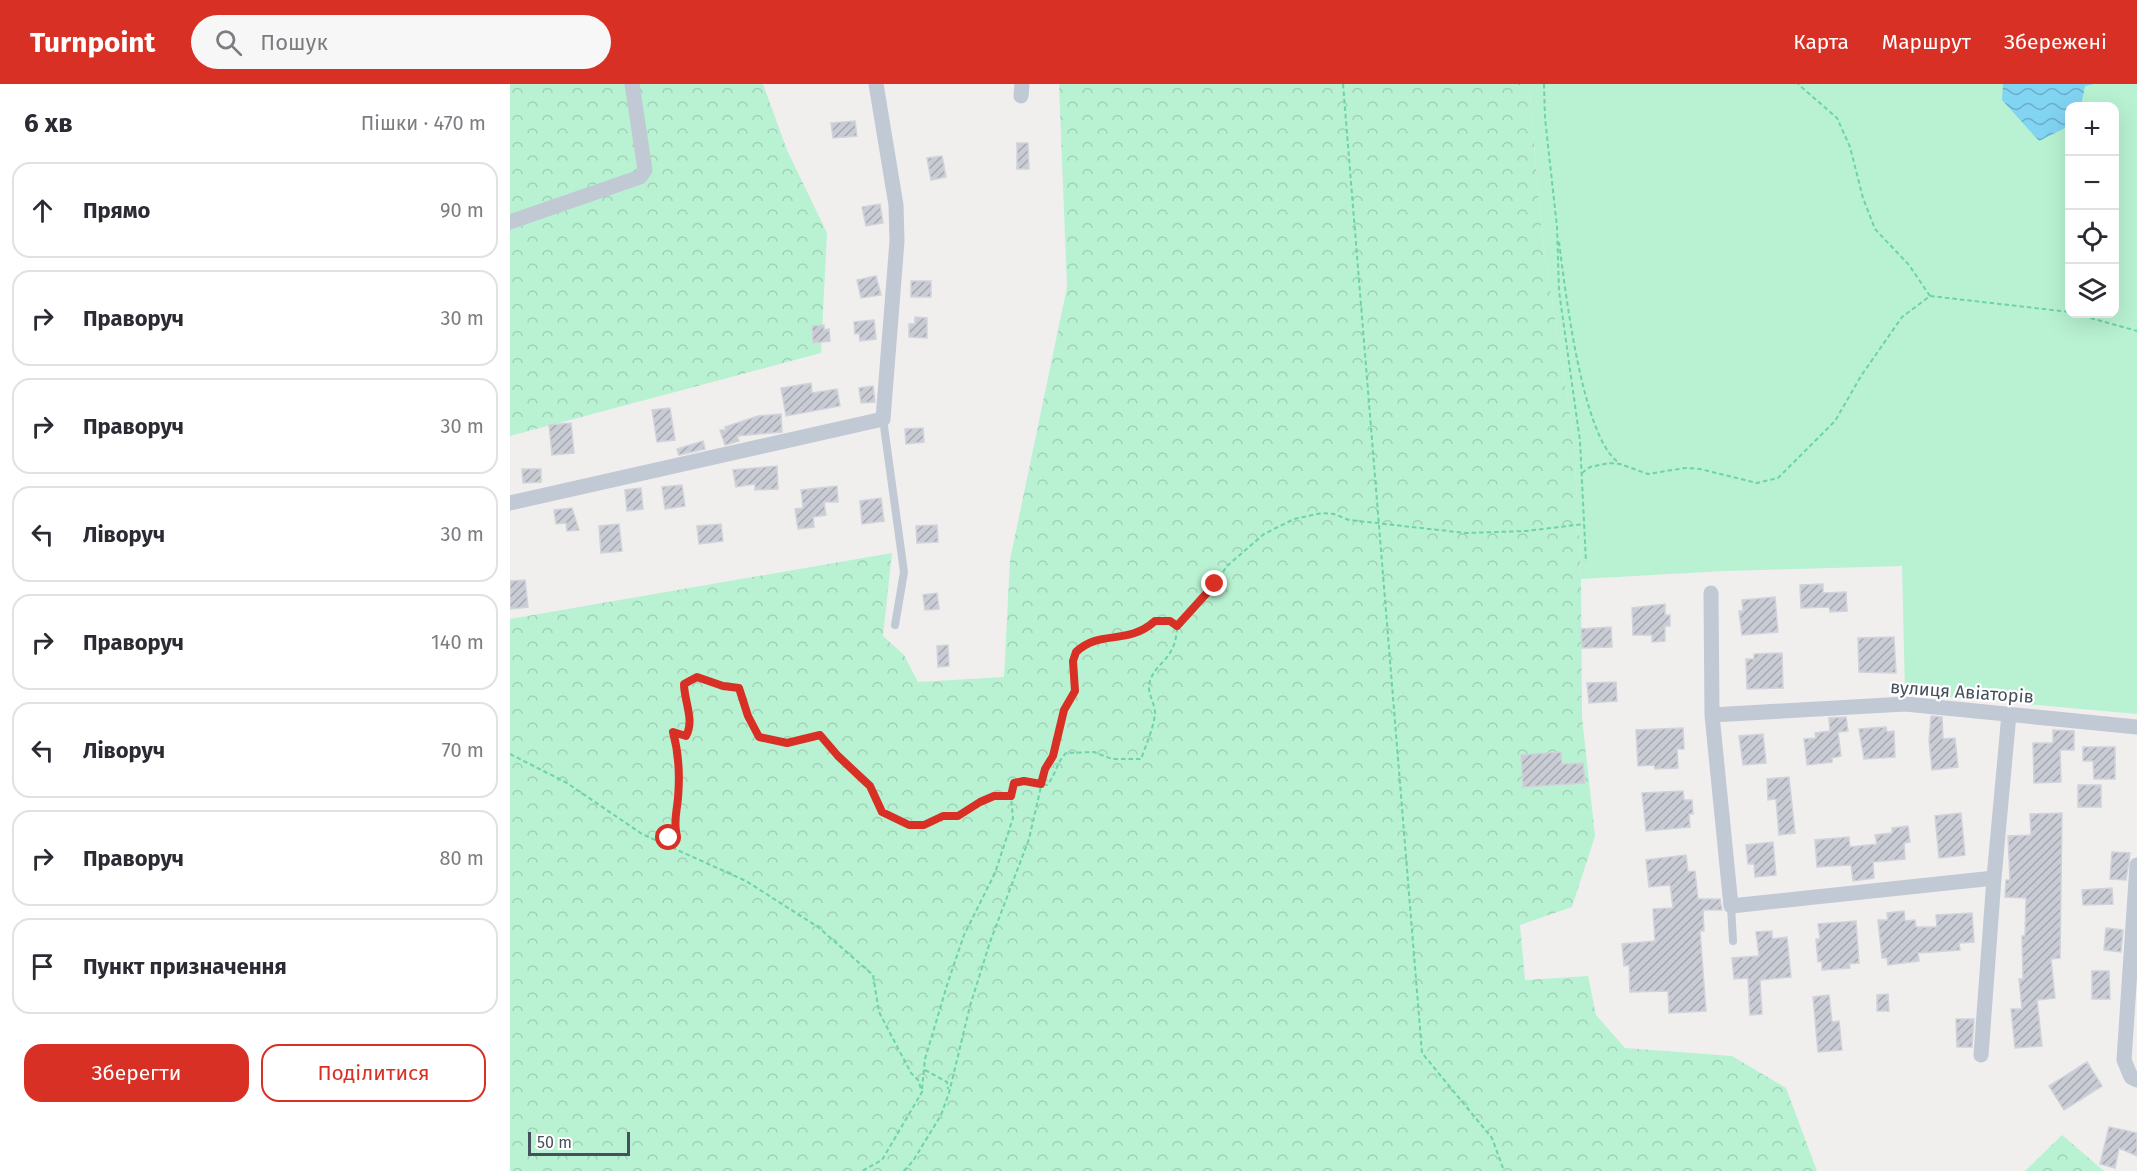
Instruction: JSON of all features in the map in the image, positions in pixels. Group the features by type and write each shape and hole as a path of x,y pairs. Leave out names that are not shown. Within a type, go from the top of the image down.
{"street":[{"path":"510,222 640,177 645,170 632,84"},
{"path":"510,503 883,419 897,241 896,205 876,84"},
{"path":"1711,592 1712,714 1731,906 1994,878"},
{"name":"вулиця Авіаторів","path":"1712,714 1905,704 2137,728"},
{"path":"1981,1055 2009,714"},
{"path":"2137,865 2124,1060 2131,1077 2137,1080"}],"lane":[{"path":"883,419 904,572 895,625"},
{"path":"1731,906 1733,941"}],"path":[{"path":"1343,84 1422,1053 1492,1138 1504,1171"},
{"path":"1545,84 1545,118 1568,309 1590,409 1599,437 1610,456 1620,464"},
{"path":"1798,84 1837,118 1850,147 1863,198 1875,229 1909,265 1930,296"},
{"path":"1557,228 1560,291 1580,441 1586,562"},
{"path":"1582,472 1590,467 1609,463 1620,464 1648,474 1685,468 1700,469 1757,483 1778,478 1835,421 1861,376 1902,317 1930,296 2065,311"},
{"path":"2090,318 2137,331"},
{"path":"862,1171 882,1160 922,1092 927,1052 948,982 964,935 995,873 1013,818 1011,796 1014,783 1024,781 1047,785 1058,761 1066,753 1094,752 1112,759 1142,759 1155,714 1149,685 1159,666 1170,656 1176,643 1177,626 1236,556 1273,529 1294,519 1322,513 1379,524 1466,532 1526,531 1584,524"},
{"path":"904,1171 913,1161 941,1115 949,1093 970,1006 990,942 1029,839 1045,769 1053,756 1064,710 1075,691 1073,661 1076,652 1097,639 1121,638 1142,632 1155,621 1170,621 1177,626"},
{"path":"663,843 676,831 674,819 677,808 679,768 673,732 686,736 689,730 684,684 697,677 723,686 739,688 748,716 759,737 787,743 820,735 838,756 870,786 882,812 895,820 909,825 924,825 943,816 958,816 994,796 1011,796"},
{"path":"510,754 567,783 642,834 746,881 818,927 873,975 879,1012 911,1073 918,1080 922,1092"},
{"path":"925,1070 948,1082 949,1093"}],"green space":[{"path":"510,84 763,84 787,150 827,233 821,353 510,436"},
{"path":"1059,84 1529,84 1542,236 1574,440 1581,579 1582,717 1595,836 1572,907 1520,925 1525,980 1588,976 1596,1015 1625,1048 1732,1056 1786,1088 1817,1171 510,1171 510,619 892,553 883,636 904,655 918,682 1004,677 1010,560 1067,287"},
{"path":"1529,84 2137,84 2137,714 1905,693 1902,566 1725,571 1581,579 1574,440 1542,236"},
{"path":"2062,1135 2104,1171 2025,1171"}],"water":[{"path":"2003,84 2094,84 2085,86 2082,102 2065,102 2065,128 2039,141 2002,100"}],"building":[{"path":"855,121 857,136 833,138 831,123"},
{"path":"1017,143 1028,143 1029,169 1017,169"},
{"path":"942,156 946,177 931,180 927,158"},
{"path":"880,204 883,223 866,226 862,207"},
{"path":"876,276 881,295 861,298 857,280"},
{"path":"911,281 931,281 931,297 911,297"},
{"path":"915,317 927,318 927,338 909,337 909,324 915,324"},
{"path":"874,320 876,339 860,341 859,333 855,334 854,322"},
{"path":"824,325 824,330 829,329 830,341 813,343 812,326"},
{"path":"811,383 812,393 837,389 840,406 786,416 781,388"},
{"path":"873,386 875,402 861,403 859,388"},
{"path":"670,408 675,440 657,442 652,410"},
{"path":"781,414 782,432 737,436 739,441 725,445 720,430 726,430 725,427 758,416"},
{"path":"571,423 574,453 552,455 549,425"},
{"path":"923,428 924,442 906,444 905,429"},
{"path":"703,441 705,449 679,455 677,449"},
{"path":"777,466 778,489 755,490 755,484 736,487 733,470"},
{"path":"522,469 541,469 541,482 523,483"},
{"path":"682,485 685,506 665,509 662,487"},
{"path":"837,486 838,502 824,502 826,515 813,517 814,527 798,529 795,509 803,508 801,490"},
{"path":"641,488 643,509 627,511 625,490"},
{"path":"881,498 884,521 862,524 860,501"},
{"path":"572,508 579,530 567,531 566,523 556,524 554,510"},
{"path":"619,524 622,551 601,553 599,526"},
{"path":"721,524 723,541 699,544 697,526"},
{"path":"937,525 938,542 917,543 916,526"},
{"path":"525,580 528,607 510,609 510,581"},
{"path":"1823,584 1823,593 1846,592 1847,611 1830,612 1829,607 1801,608 1800,585"},
{"path":"937,593 939,609 925,610 923,595"},
{"path":"1775,597 1778,632 1742,635 1739,611 1743,611 1742,600"},
{"path":"1665,604 1665,615 1670,615 1670,626 1665,626 1665,641 1652,642 1652,635 1633,635 1632,608"},
{"path":"1611,627 1612,647 1582,648 1581,629"},
{"path":"1894,637 1896,673 1859,672 1858,638"},
{"path":"948,645 949,666 938,667 937,646"},
{"path":"1782,653 1783,688 1747,689 1746,659 1754,659 1754,654"},
{"path":"1616,682 1617,701 1589,703 1587,683"},
{"path":"1931,716 1942,717 1943,739 1955,738 1958,767 1932,770 1929,741"},
{"path":"1846,717 1848,731 1838,732 1841,756 1832,758 1832,762 1807,765 1804,739 1816,738 1815,733 1830,731 1829,718"},
{"path":"1886,727 1887,732 1894,731 1895,757 1864,759 1859,729"},
{"path":"1683,728 1684,749 1677,749 1678,768 1655,769 1654,765 1638,766 1636,730"},
{"path":"2053,730 2074,731 2074,750 2060,750 2061,782 2034,783 2033,743 2053,743"},
{"path":"1763,734 1766,763 1743,765 1739,736"},
{"path":"2083,747 2115,747 2115,779 2094,779 2093,761 2083,761"},
{"path":"1561,752 1562,764 1583,763 1585,783 1523,787 1521,755"},
{"path":"1789,777 1795,833 1779,835 1776,799 1768,800 1767,779"},
{"path":"2078,785 2101,785 2101,807 2078,807"},
{"path":"1683,791 1684,800 1692,800 1693,814 1689,814 1690,827 1646,831 1642,793"},
{"path":"1961,813 1965,855 1939,858 1935,816"},
{"path":"2062,813 2060,958 2051,959 2055,998 2037,1000 2042,1046 2015,1048 2011,1009 2022,1009 2019,979 2023,979 2022,936 2025,936 2026,898 2005,897 2006,880 2010,880 2008,836 2031,835 2030,814"},
{"path":"1908,826 1910,842 1904,843 1905,859 1873,862 1874,878 1853,881 1851,865 1817,867 1815,840 1849,837 1850,847 1877,844 1875,835 1892,833 1892,828"},
{"path":"1773,842 1776,875 1755,877 1754,864 1748,864 1746,845"},
{"path":"2112,852 2130,853 2126,880 2110,879"},
{"path":"1686,855 1688,872 1695,871 1698,899 1720,899 1722,910 1703,910 1704,931 1700,931 1706,1011 1669,1013 1668,991 1630,992 1629,965 1624,966 1622,944 1655,941 1653,909 1673,908 1670,885 1649,887 1646,860"},
{"path":"2112,888 2113,904 2083,905 2082,890"},
{"path":"1904,911 1905,921 1915,920 1916,927 1937,927 1936,915 1972,913 1974,942 1959,943 1960,950 1918,953 1919,961 1888,965 1887,958 1882,958 1878,920 1888,920 1887,913"},
{"path":"1856,921 1859,963 1849,964 1850,968 1822,970 1822,961 1818,962 1816,939 1820,939 1818,924"},
{"path":"2106,928 2123,930 2121,952 2104,950"},
{"path":"1772,931 1772,939 1787,937 1791,977 1760,980 1762,1014 1750,1015 1748,978 1734,979 1732,958 1759,956 1756,932"},
{"path":"2092,971 2109,971 2110,999 2092,999"},
{"path":"1888,994 1889,1011 1877,1011 1877,995"},
{"path":"1829,995 1832,1022 1839,1021 1842,1050 1818,1052 1813,997"},
{"path":"1956,1019 1974,1019 1972,1047 1957,1047"},
{"path":"2087,1062 2102,1086 2064,1110 2049,1086"},
{"path":"2109,1127 2137,1133 2137,1156 2119,1148 2115,1168 2100,1164"}],"route":[{"path":"669,838 676,831 674,819 679,784 677,749 673,732 686,736 689,730 688,706 684,692 684,684 689,680 697,677 723,686 730,685 739,688 754,730 759,737 768,741 787,743 813,734 820,735 826,739 838,756 870,786 874,800 882,812 909,825 924,825 943,816 958,816 994,796 1011,796 1014,783 1024,781 1041,784 1060,735 1064,710 1075,691 1073,657 1076,652 1088,642 1097,639 1121,638 1142,632 1155,621 1170,621 1177,626 1215,584"}]}
